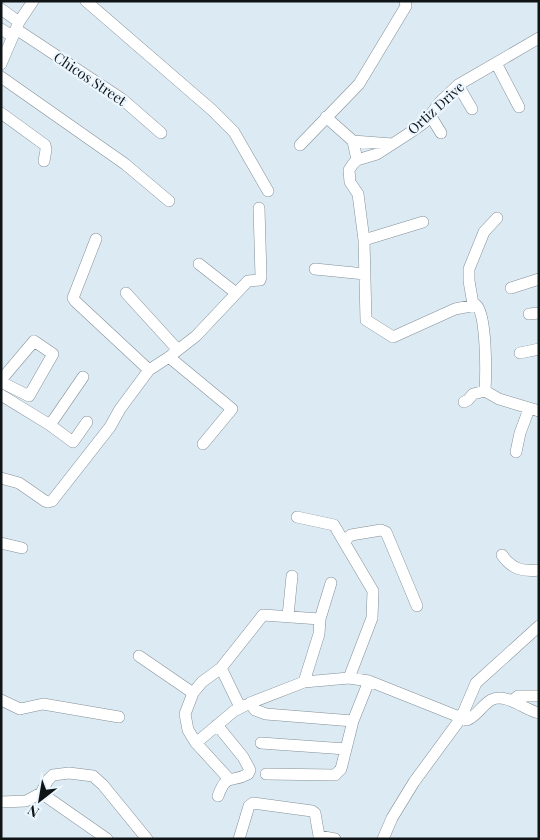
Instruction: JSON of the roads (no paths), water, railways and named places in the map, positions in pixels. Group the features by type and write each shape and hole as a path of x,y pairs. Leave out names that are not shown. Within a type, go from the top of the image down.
{"street":[{"path":"1,64 16,29 33,1"},
{"path":"86,1 212,110 234,132 268,191"},
{"path":"300,145 359,84 406,6 405,1"},
{"path":"1,9 16,29"},
{"path":"1,29 16,29"},
{"name":"Chicos Street","path":"16,29 122,99 161,133"},
{"name":"Ortiz Drive","path":"359,159 377,154 425,122 440,102 458,85 539,38"},
{"path":"496,64 519,107"},
{"path":"1,77 125,164 168,201"},
{"path":"458,85 472,109"},
{"path":"1,113 45,145 44,161"},
{"path":"430,116 441,133"},
{"path":"326,118 353,141 359,159"},
{"path":"353,141 392,144"},
{"path":"372,143 359,159 352,164 349,176 350,182 358,194 364,240 366,320 393,336 455,309 473,304 480,308 484,331 485,391"},
{"path":"1,478 19,483 45,501 52,501 110,427 120,409 150,370 196,336 248,281 258,281 261,277 259,208"},
{"path":"473,304 469,269 484,232 497,218"},
{"path":"364,240 423,222"},
{"path":"96,238 74,298 75,301 150,370"},
{"path":"199,264 236,293"},
{"path":"315,268 365,274"},
{"path":"511,288 539,279"},
{"path":"126,292 174,354 232,409 203,444"},
{"path":"34,341 53,354 28,396 1,381 34,341"},
{"path":"520,353 539,349"},
{"path":"50,425 83,377"},
{"path":"464,402 473,394 485,391 499,399 534,410 520,433 516,452"},
{"path":"1,395 50,425 73,442 88,422"},
{"path":"297,517 332,525 344,541 373,591 372,618 349,678"},
{"path":"344,541 351,534 381,530 386,532 417,606"},
{"path":"1,543 22,548"},
{"path":"502,555 509,565 527,571 539,570"},
{"path":"288,616 292,576"},
{"path":"304,682 319,634 320,619 331,584"},
{"path":"229,779 196,744 188,730 185,714 193,693 202,682 221,668 263,615 320,619"},
{"path":"383,839 392,818 414,782 461,718 476,683 539,626"},
{"path":"139,656 193,693"},
{"path":"221,668 245,705 255,710 266,714 353,721"},
{"path":"196,744 217,725 245,705 304,682 349,678 369,681 469,720 491,700 513,700 518,696 539,696"},
{"path":"266,774 335,775 341,769 353,721 369,681"},
{"path":"1,700 20,710 43,704 119,717"},
{"path":"513,700 521,707 539,714"},
{"path":"217,725 243,757 250,770 245,776 229,779 223,783 218,796"},
{"path":"261,743 346,749"},
{"path":"1,802 26,801 41,793 53,775 69,773 92,776 103,785 147,839"},
{"path":"41,793 107,839"},
{"path":"239,839 249,806 253,803 314,812 319,838 335,839"}]}
